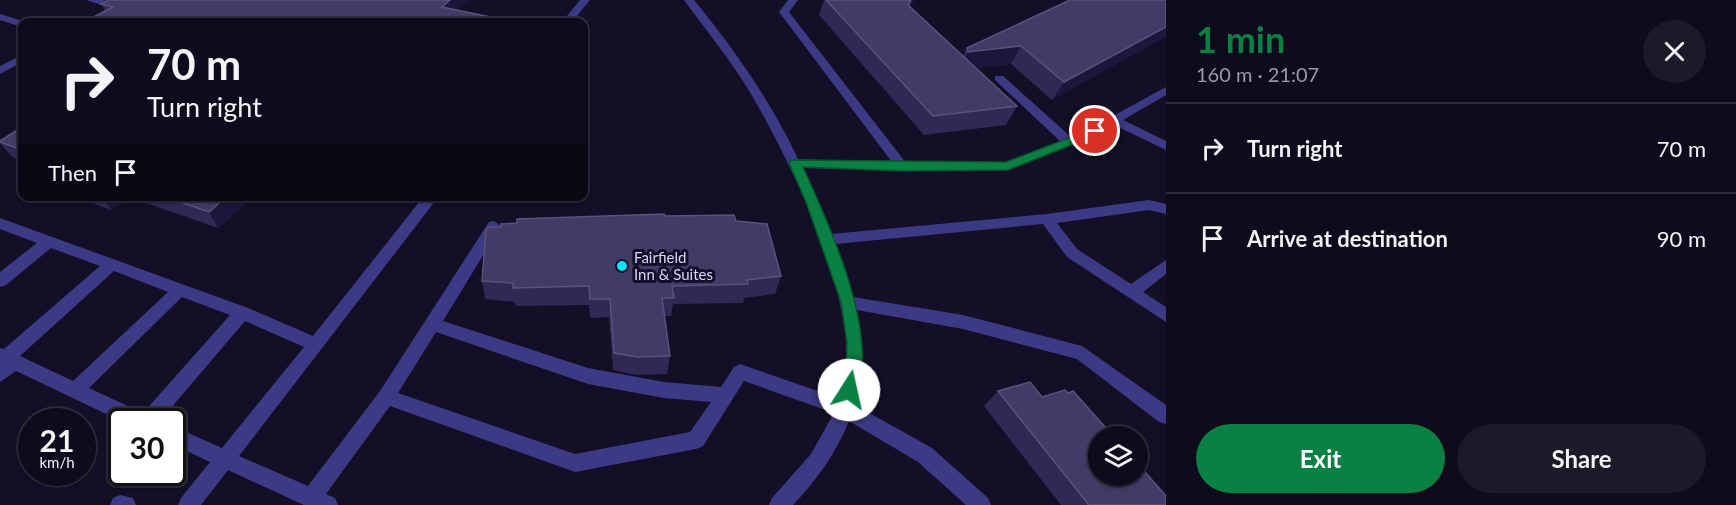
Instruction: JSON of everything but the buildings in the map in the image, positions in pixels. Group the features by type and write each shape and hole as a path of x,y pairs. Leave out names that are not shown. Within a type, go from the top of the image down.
{"street":[{"path":"91,0 116,6"},
{"path":"106,12 128,0"},
{"path":"570,18 585,0"},
{"path":"689,0 744,70 795,163 848,302 854,372 844,409 829,446 810,475 779,505"},
{"path":"793,0 784,12 902,167"},
{"path":"0,17 18,23"},
{"path":"2,67 18,60"},
{"path":"999,78 1069,141"},
{"path":"795,163 902,167 1008,166 1114,120 1166,90"},
{"path":"1114,120 1166,146"},
{"path":"188,505 226,460 428,201"},
{"path":"826,240 1047,219 1149,205 1166,209"},
{"path":"1047,219 1072,253 1166,315"},
{"path":"0,224 242,313 316,345"},
{"path":"186,441 320,501 494,226"},
{"path":"0,281 49,241"},
{"path":"111,265 5,362 114,408"},
{"path":"1132,292 1166,266"},
{"path":"75,390 180,290"},
{"path":"848,302 963,322 1082,353 1166,416"},
{"path":"157,408 242,313"},
{"path":"432,324 588,376 664,390 726,395"},
{"path":"386,397 575,463 696,440 741,372 844,409 925,455 981,505"},
{"path":"120,505 126,505"}],"place":[{"name":"Fairfield Inn & Suites","path":"622,266"}],"route":[{"path":"849,390 854,372 855,343 848,302 813,202 795,163 902,167 1008,166 1095,131"}]}
